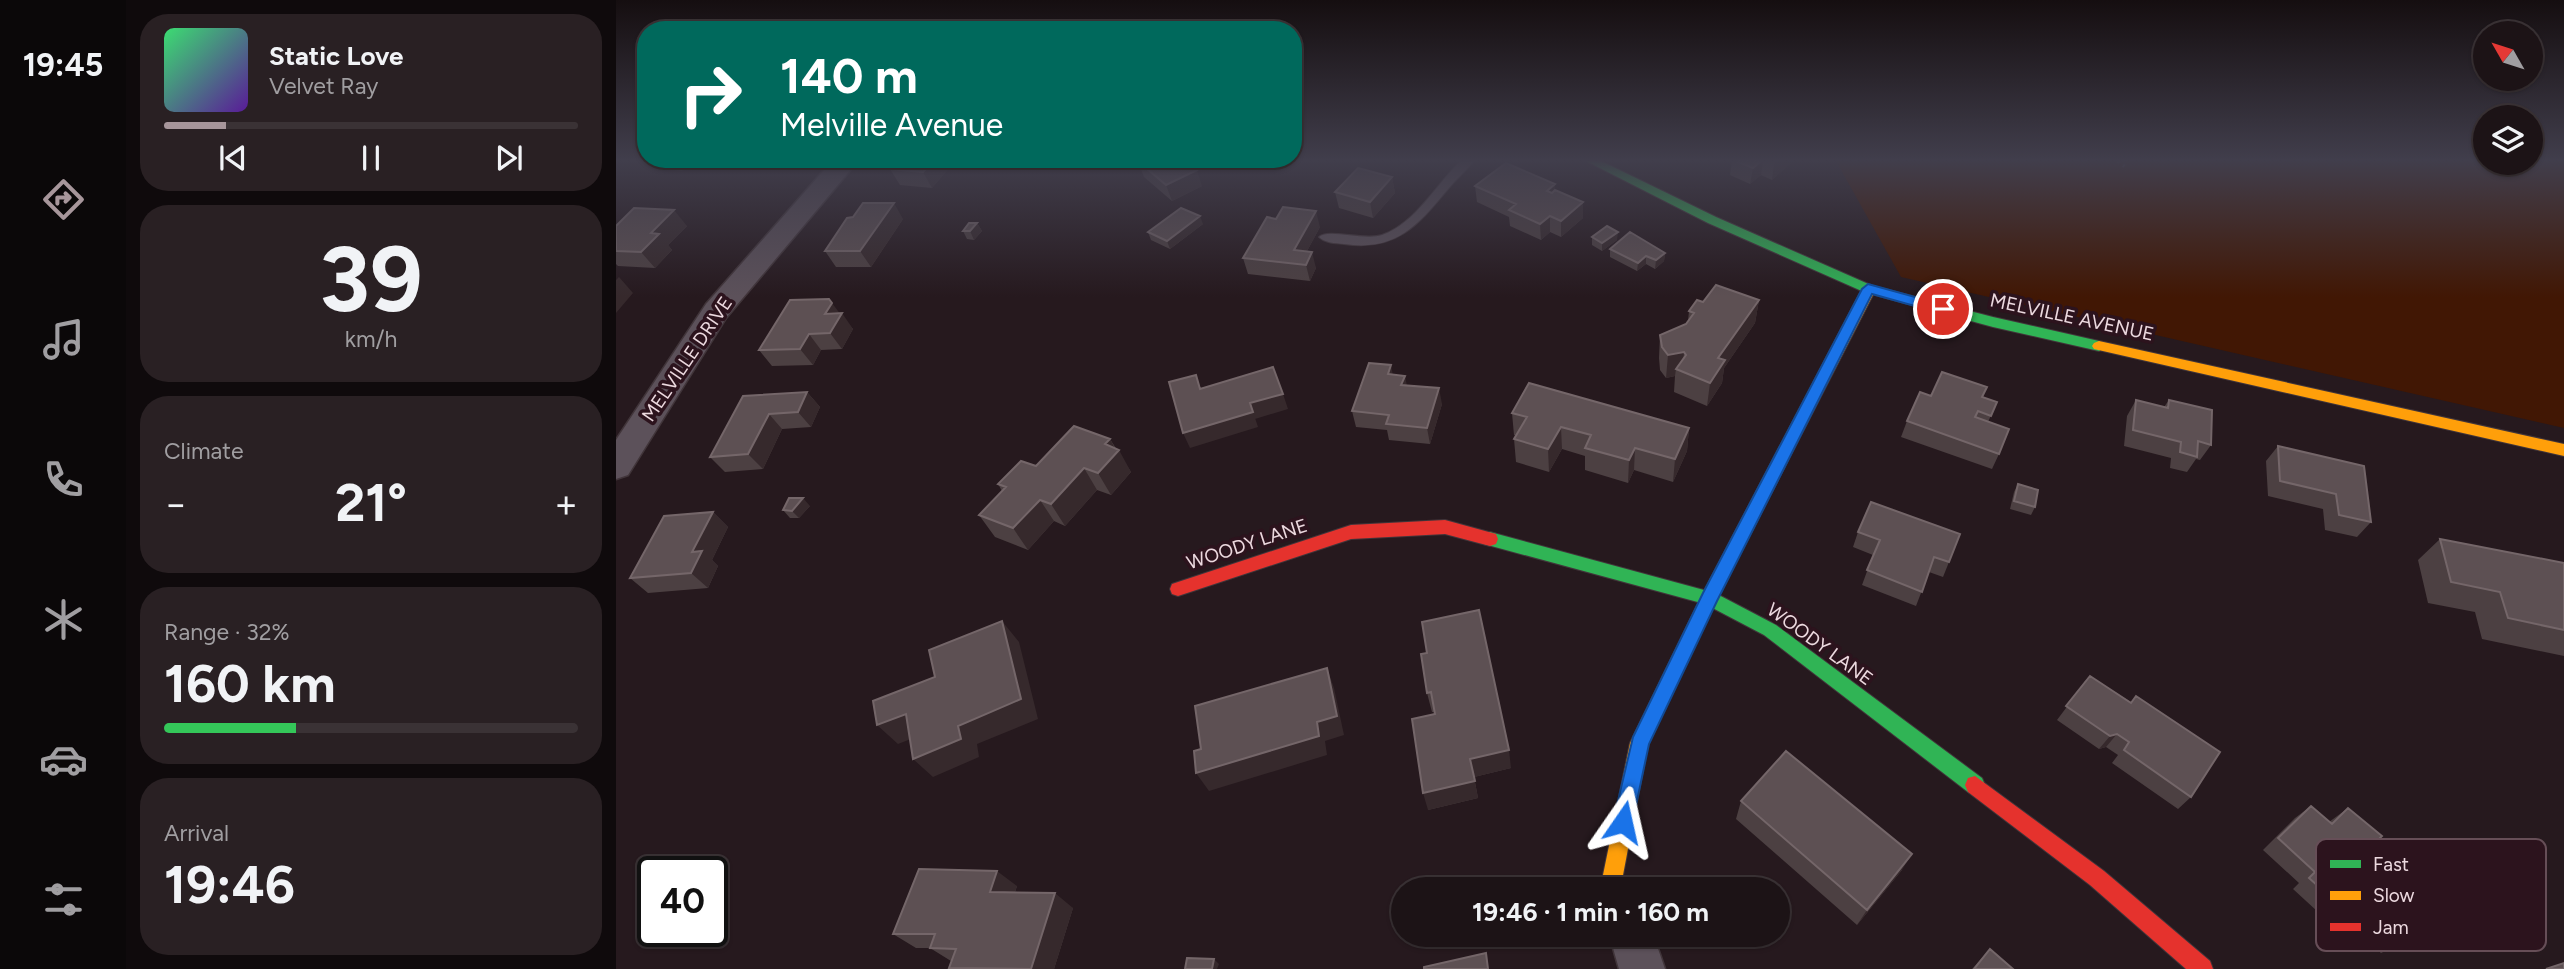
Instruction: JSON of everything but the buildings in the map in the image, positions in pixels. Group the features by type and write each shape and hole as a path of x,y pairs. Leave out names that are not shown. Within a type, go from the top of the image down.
{"street":[{"name":"MELVILLE DRIVE","path":"616,466 716,312 806,206"},
{"name":"MELVILLE AVENUE","path":"1684,206 1868,289 1993,322 2564,450"},
{"path":"1614,877 1639,743 1709,598 1868,289"},
{"name":"WOODY LANE","path":"1178,589 1351,532 1445,527 1709,598 1770,630 2097,878 2202,969"},
{"path":"1635,947 1642,969"}],"lane":[{"path":"1325,237 1369,242 1394,236 1427,206"}],"shaded area":[{"path":"1861,206 2564,206 2564,428 1901,277"}],"traffic: fast":[{"path":"1684,206 1869,289 1993,322 2099,346"},
{"path":"1490,539 1709,598 1770,630 1975,785"}],"traffic: slow":[{"path":"1614,877 1639,743 1709,598 1869,289"},
{"path":"2099,346 2564,450"}],"traffic: jam":[{"path":"1178,589 1351,532 1445,527 1490,539"},
{"path":"1975,785 2097,878 2202,969"}],"route":[{"path":"1623,822 1639,743 1709,598 1868,289 1943,309"}]}
